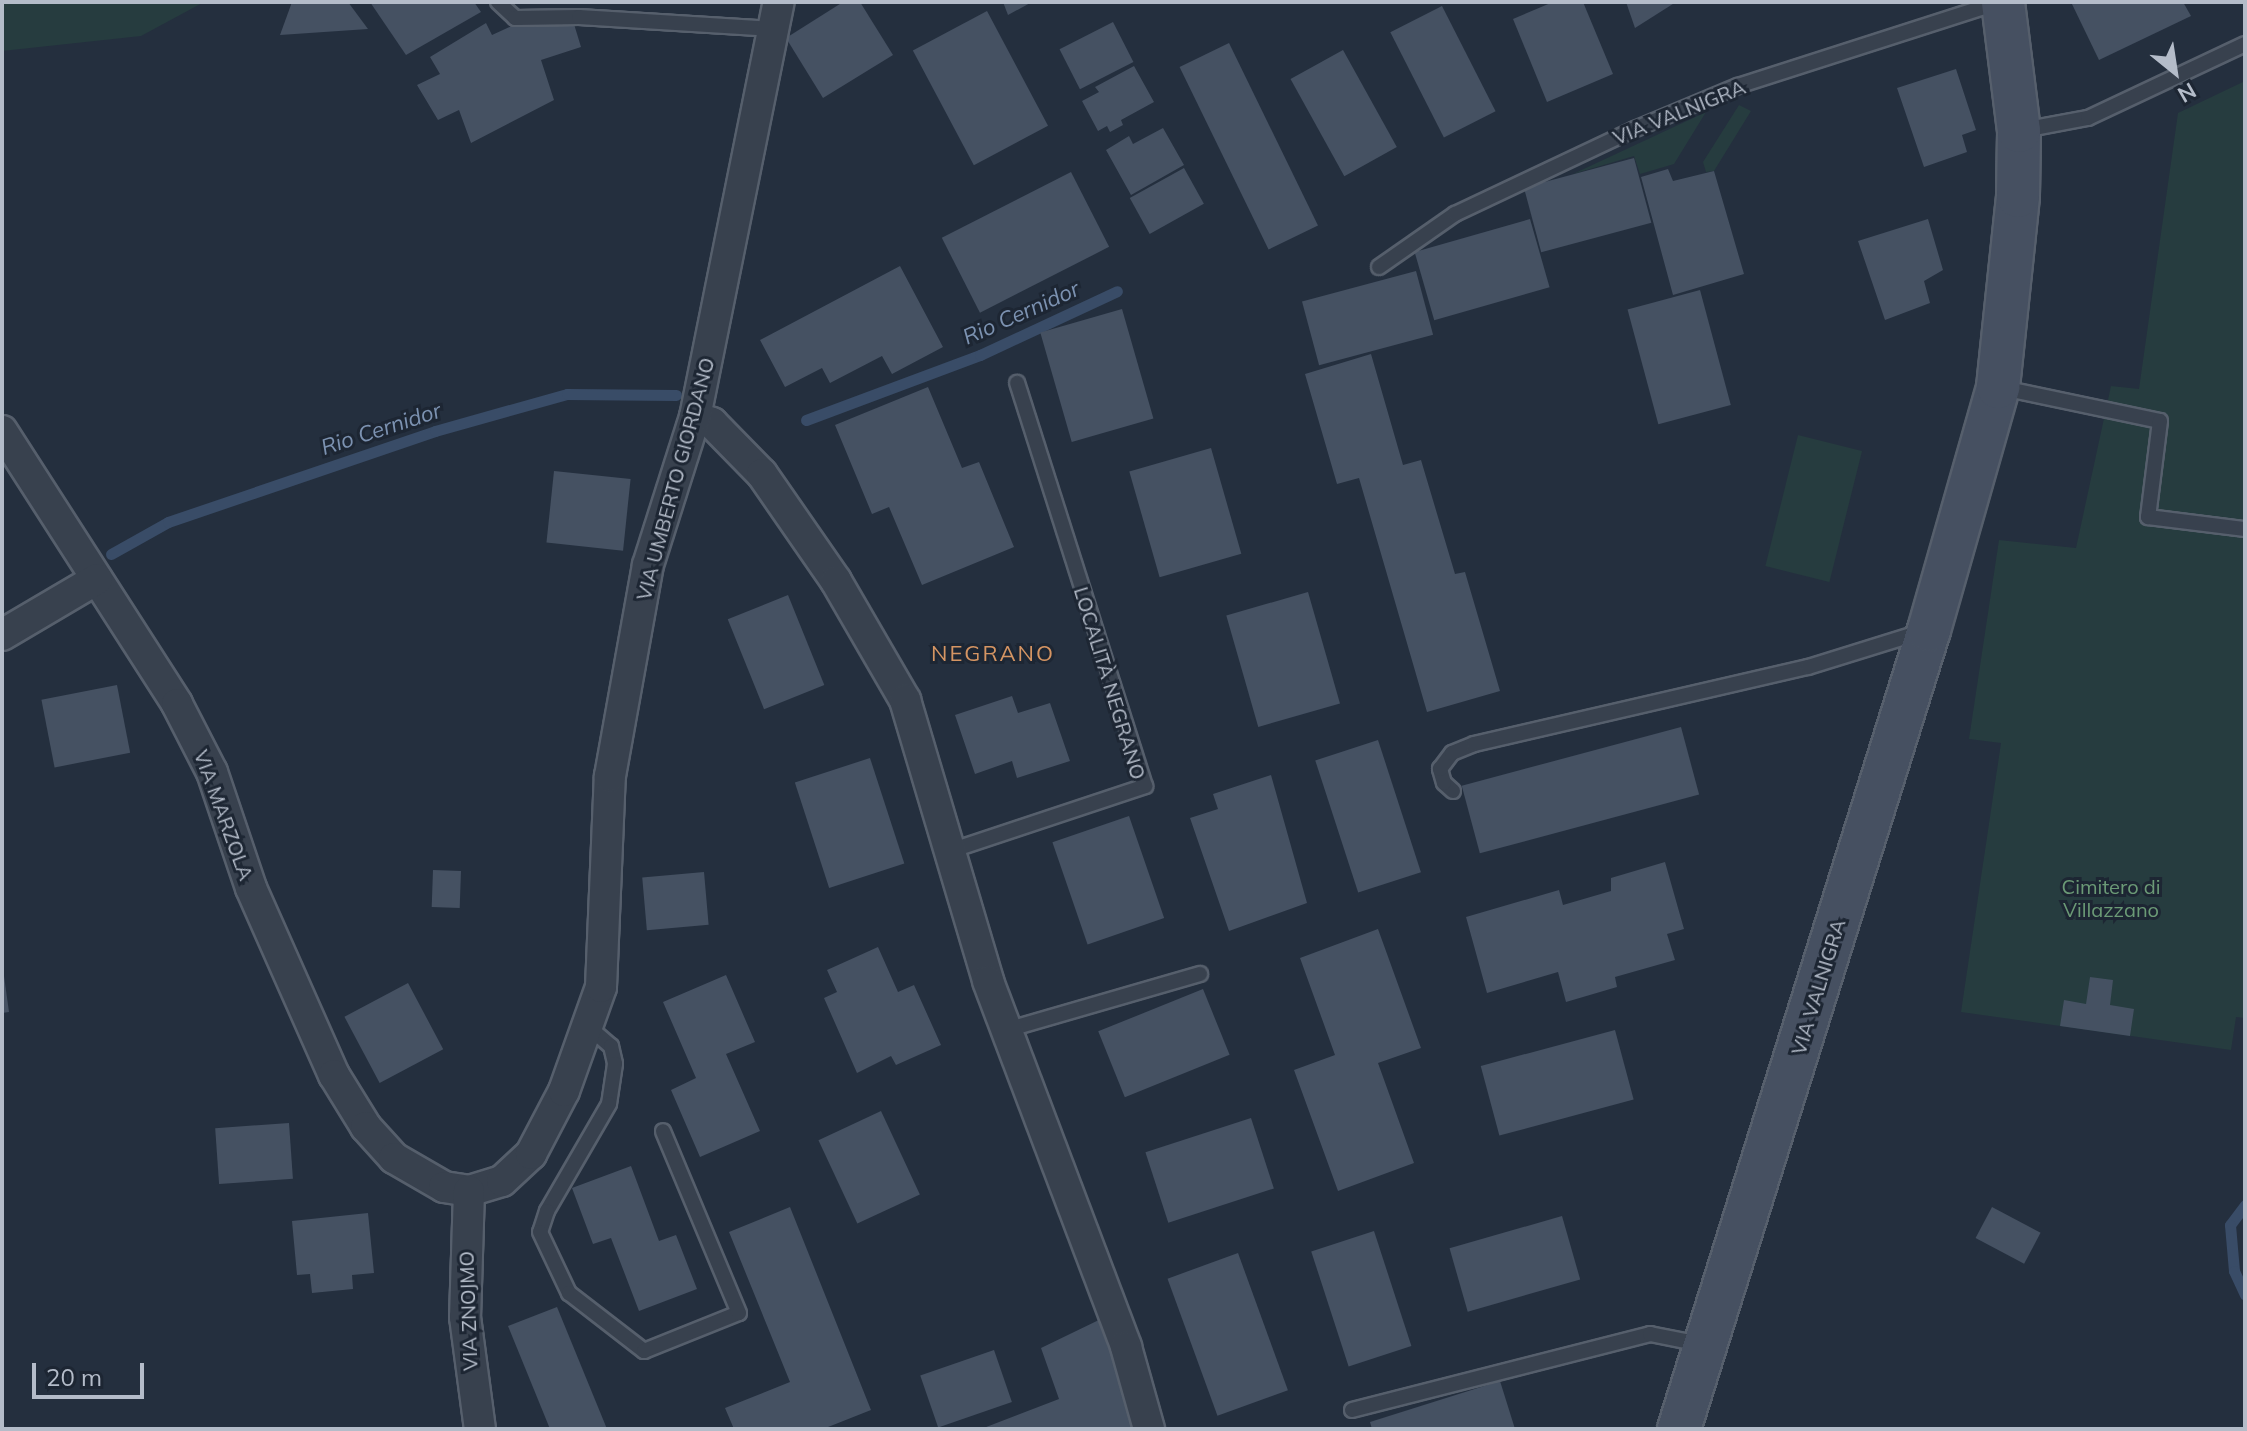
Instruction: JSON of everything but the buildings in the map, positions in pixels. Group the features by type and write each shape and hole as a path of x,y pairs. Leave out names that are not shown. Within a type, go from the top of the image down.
{"main road":[{"name":"VIA VALNIGRA","path":"1679,1429 1708,1345 1929,630 1998,387 2014,271 2019,131 2002,2"}],"street":[{"name":"VIA UMBERTO GIORDANO","path":"457,1189 502,1181 531,1154 590,1028 601,987 610,776 648,565 695,417 776,16"},
{"path":"695,417 712,423 762,474 836,581 905,700 946,852 1005,1030 1126,1347 1149,1429"},
{"name":"VIA MARZOLA","path":"2,431 177,704 212,772 251,888 334,1075 366,1127 394,1158 457,1189"},
{"path":"2,635 97,579"},
{"name":"VIA ZNOJMO","path":"457,1189 465,1317 480,1429"}],"lane":[{"name":"VIA UMBERTO GIORDANO","path":"498,2 515,18 776,16"},
{"name":"VIA VALNIGRA","path":"1379,267 1455,214 1635,129 1738,86 2002,2"},
{"path":"2019,131 2088,118 2245,44"},
{"name":"LOCALITÀ NEGRANO","path":"946,852 1145,786 1017,383"},
{"path":"1998,387 2160,421 2148,517 2245,529"},
{"path":"1453,791 1444,783 1440,769 1452,753 1474,744 1808,667 1929,630"},
{"path":"1005,1030 1200,974"},
{"path":"590,1028 611,1046 615,1064 609,1104 547,1211 540,1232 569,1293 644,1351 739,1313 663,1131"},
{"path":"1352,1410 1650,1334 1708,1345"}],"green space":[{"path":"2,2 204,2 141,36 2,51"},
{"name":"Cimitero di Villazzano","path":"2245,81 2245,1018 2236,1017 2231,1050 1961,1012 2001,743 1969,739 1999,540 2076,548 2111,386 2139,389 2178,113"},
{"path":"1739,105 1751,111 1714,171 1706,172 1703,162"},
{"path":"1706,112 1674,164 1640,174 1634,156 1573,174"},
{"path":"1798,435 1862,451 1829,582 1765,566"}],"waterway":[{"name":"Rio Cernidor","path":"806,420 980,355 1117,291"},
{"name":"Rio Cernidor","path":"111,554 168,522 435,431 567,394 676,395"},
{"path":"2245,1205 2230,1225 2234,1271 2245,1295"}],"district":[{"name":"NEGRANO","path":"993,654"}]}
